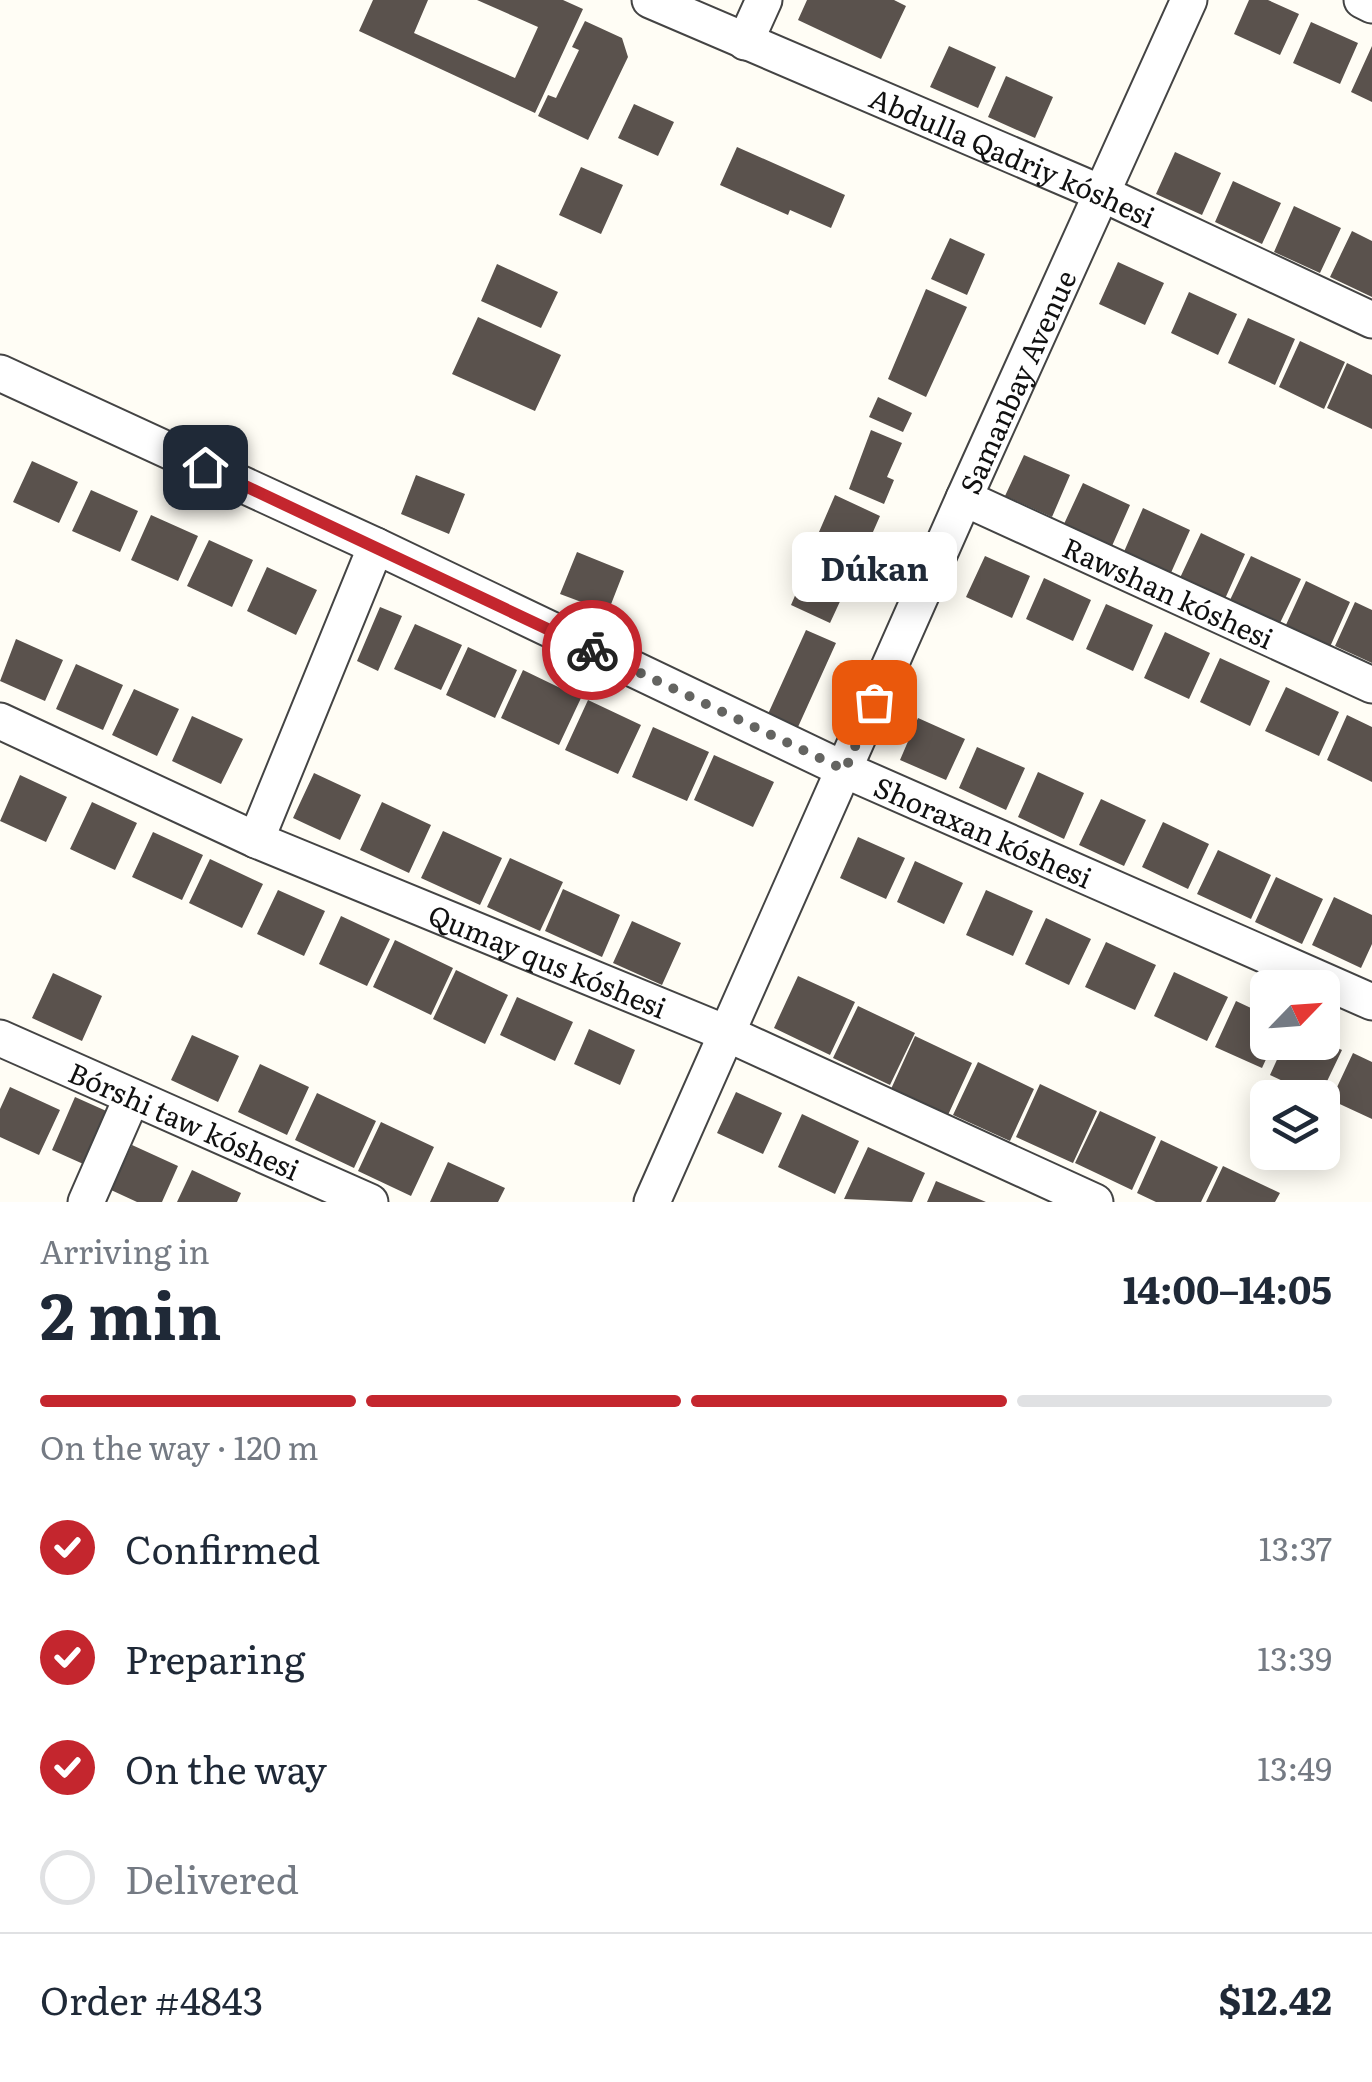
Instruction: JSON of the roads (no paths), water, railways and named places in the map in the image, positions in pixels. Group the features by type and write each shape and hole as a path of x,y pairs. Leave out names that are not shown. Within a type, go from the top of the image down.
{"street":[{"name":"Abdulla Qadriy kóshesi","path":"650,0 1102,194 1372,320"},
{"path":"745,42 764,0"},
{"name":"Samanbay Avenue","path":"652,1202 1189,0"},
{"path":"1362,0 1372,5"},
{"name":"Shoraxan kóshesi","path":"0,372 845,770 1372,1002"},
{"name":"Rawshan kóshesi","path":"964,498 1372,686"},
{"path":"256,840 376,546"},
{"name":"Qumay qus kóshesi","path":"0,721 256,840 728,1034 1095,1202"},
{"name":"Bórshi taw kóshesi","path":"0,1038 370,1202"},
{"path":"86,1202 132,1097"}],"place":[{"name":"Dúkan","path":"874,702"}]}
